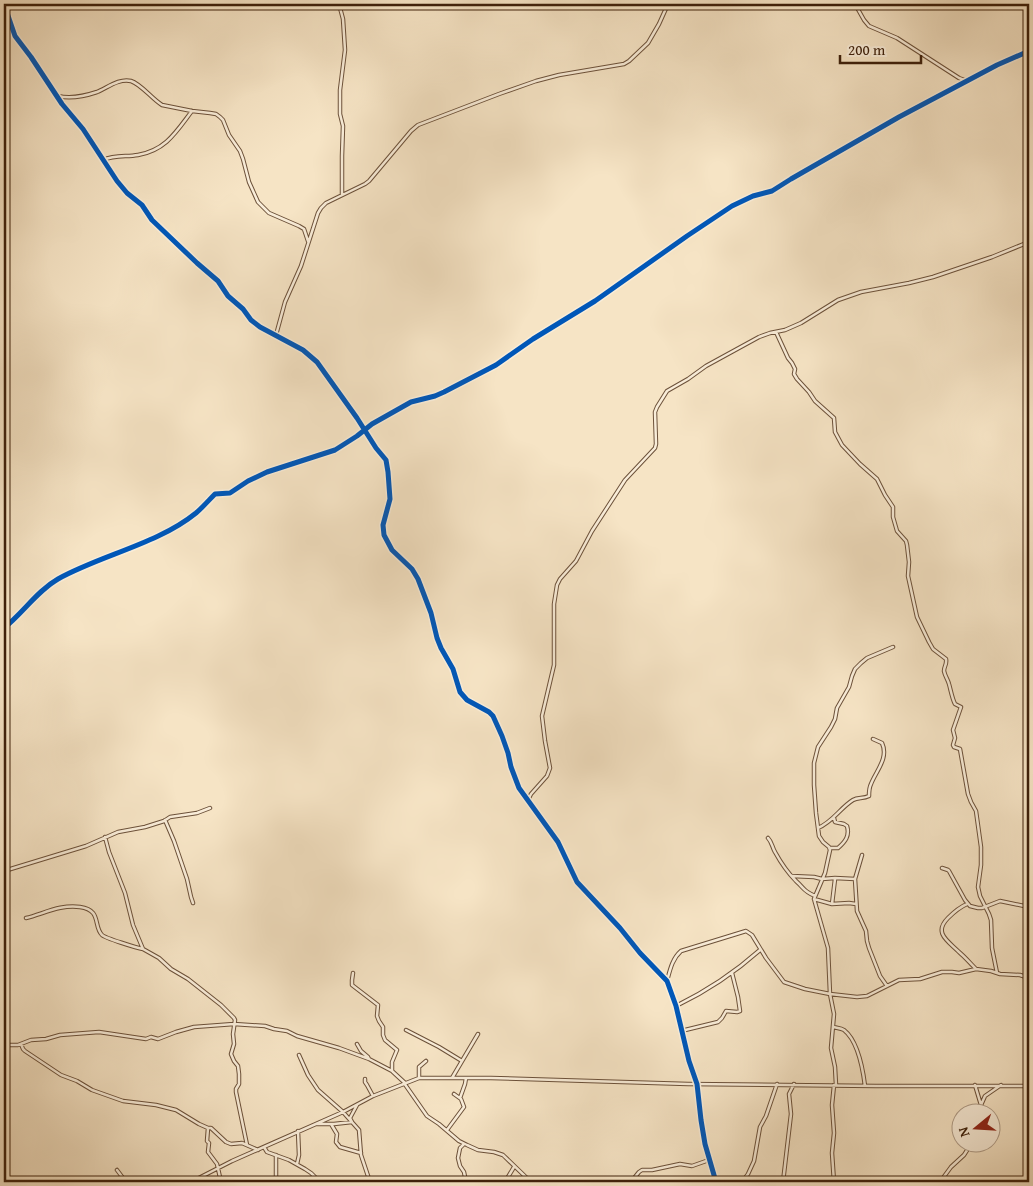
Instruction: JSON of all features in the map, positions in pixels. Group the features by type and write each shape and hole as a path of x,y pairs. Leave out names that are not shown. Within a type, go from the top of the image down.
{"street":[{"path":"4,4 15,36 57,96 83,129 117,181 142,206 152,220 218,281 228,296 251,320 260,327 303,350 317,362 386,460 390,499 383,528 386,540 395,553 412,568 417,576 431,613 439,643 453,668 460,692 466,700 493,716 507,748 513,774 519,788 558,842 577,882 667,981 676,1006 689,1061 697,1084 701,1120 709,1160 716,1181"},
{"path":"338,4 343,19 346,50 340,90 340,114 343,126 342,195"},
{"path":"276,335 286,302 321,208 326,203 369,181 418,125 536,81 630,62 651,39 668,4"},
{"path":"855,4 869,26 893,36 959,78 968,81"},
{"path":"4,628 57,580 91,563 161,534 196,513 216,493 228,493 267,472 329,452 411,402 435,396 496,365 548,329 583,309 732,206 753,196 772,191 899,117 997,65 1029,51"},
{"path":"57,96 67,98 93,93 120,82 132,81 162,105 216,114 223,120 229,135 240,151 249,182 258,202 269,213 299,226 304,230 309,242"},
{"path":"103,160 116,156 141,154 163,146 172,138 192,111"},
{"path":"528,801 547,776 550,768 542,716 554,665 553,634 556,589 560,579 573,564 625,480 655,448 655,414 665,392 736,348 759,337 785,330 801,323 833,303 852,295 933,277 1029,242"},
{"path":"776,332 795,369 794,374 797,379 815,401 834,418 835,432 842,444 879,482 884,495 893,507 893,517 898,533 907,543 909,557 908,576 915,611 929,642 946,659 947,664 944,672 955,704 961,707 953,730 955,738 953,745 960,749 968,794 976,811 981,847 978,887 991,920 992,948 997,973"},
{"path":"834,818 835,822 847,826 848,834 846,840 838,848 830,848 821,840 818,834 814,784 815,760 819,745 832,727 836,710 849,687 855,669 867,658 893,647"},
{"path":"818,828 827,824 854,799 866,798 868,796 870,784 877,773 884,754 882,743 874,739"},
{"path":"4,871 86,846 122,831 144,828 170,817 197,813 210,808"},
{"path":"165,820 176,844 193,903"},
{"path":"105,837 108,852 125,893 133,925 143,949"},
{"path":"768,838 782,865 804,891 832,904 856,904"},
{"path":"830,848 815,897 827,942 830,994 834,1011 831,1048 835,1067 832,1105 834,1182"},
{"path":"862,855 855,879 856,904 866,931 868,948 880,976 887,986"},
{"path":"942,868 950,871 967,904 978,908 1000,901 1029,907"},
{"path":"791,876 822,879 855,879"},
{"path":"832,904 835,878"},
{"path":"967,904 947,919 942,925 942,931 948,942 976,969"},
{"path":"26,918 67,907 87,908 95,916 100,933 104,936 143,949 159,958 171,969 184,976 221,1005 234,1018 234,1044 231,1054 239,1070 239,1084 236,1092 247,1145"},
{"path":"667,981 670,968 677,955 686,949 746,931 752,935 760,950 784,982 830,994 867,996 899,980 920,979 942,972 958,973 976,969 1029,978"},
{"path":"676,1006 710,989 732,974 760,950"},
{"path":"353,973 352,985 378,1005 377,1016 383,1027 384,1040 397,1050 392,1062 392,1071"},
{"path":"682,1031 718,1022 726,1011 740,1011 732,974"},
{"path":"4,1045 15,1046 31,1040 46,1039 60,1035 99,1032 158,1039 194,1027 234,1024 265,1026 287,1031 297,1036 339,1048 392,1071 405,1083 424,1114 464,1144 478,1150 503,1155 531,1182"},
{"path":"833,1027 841,1028 852,1041 859,1057 865,1086"},
{"path":"406,1030 439,1047 462,1062"},
{"path":"452,1078 478,1034"},
{"path":"21,1044 23,1049 61,1075 92,1090 123,1100 176,1110 211,1128 226,1142 231,1144 240,1143 258,1150"},
{"path":"358,1044 369,1060"},
{"path":"300,1055 313,1083 359,1130 361,1153 370,1182"},
{"path":"418,1078 420,1068 426,1061"},
{"path":"191,1182 298,1131 343,1112 372,1096 418,1078 697,1084 1029,1086"},
{"path":"460,1098 466,1078"},
{"path":"365,1080 372,1096"},
{"path":"742,1182 754,1161 760,1127 766,1116 777,1084"},
{"path":"783,1182 791,1114 789,1094 794,1084"},
{"path":"975,1085 981,1104"},
{"path":"982,1104 988,1094 1002,1085"},
{"path":"447,1130 464,1108 460,1098 454,1094"},
{"path":"352,1122 350,1118 357,1104"},
{"path":"315,1124 352,1122"},
{"path":"331,1124 336,1132 336,1142 341,1148 361,1153"},
{"path":"208,1128 208,1152 217,1162 220,1182"},
{"path":"297,1164 299,1155 298,1131"},
{"path":"464,1144 460,1148 458,1162 464,1172 466,1182"},
{"path":"264,1147 267,1152 297,1164 311,1173 320,1182"},
{"path":"940,1182 951,1167 965,1154"},
{"path":"276,1155 276,1182"},
{"path":"631,1182 642,1170 652,1170 680,1164 692,1166 709,1160"},
{"path":"505,1182 514,1167"},
{"path":"117,1170 126,1182"}],"cycle path":[{"path":"4,4 15,36 127,193 142,205 152,220 218,281 228,296 243,309 251,320 260,327 303,350 317,362 386,460 390,499 383,525 384,535 392,550 412,569 418,579 431,613 437,638 453,669 460,692 467,700 493,716 502,736 519,788 558,842 577,882 667,981 676,1006 689,1061 697,1084 705,1144 716,1182"},
{"path":"4,628 43,590 58,579 147,541 181,524 196,513 215,494 230,493 248,481 267,472 335,450 372,424 411,402 435,396 496,365 533,339 595,301 732,206 753,196 772,191 899,117 997,65 1029,51"}]}
